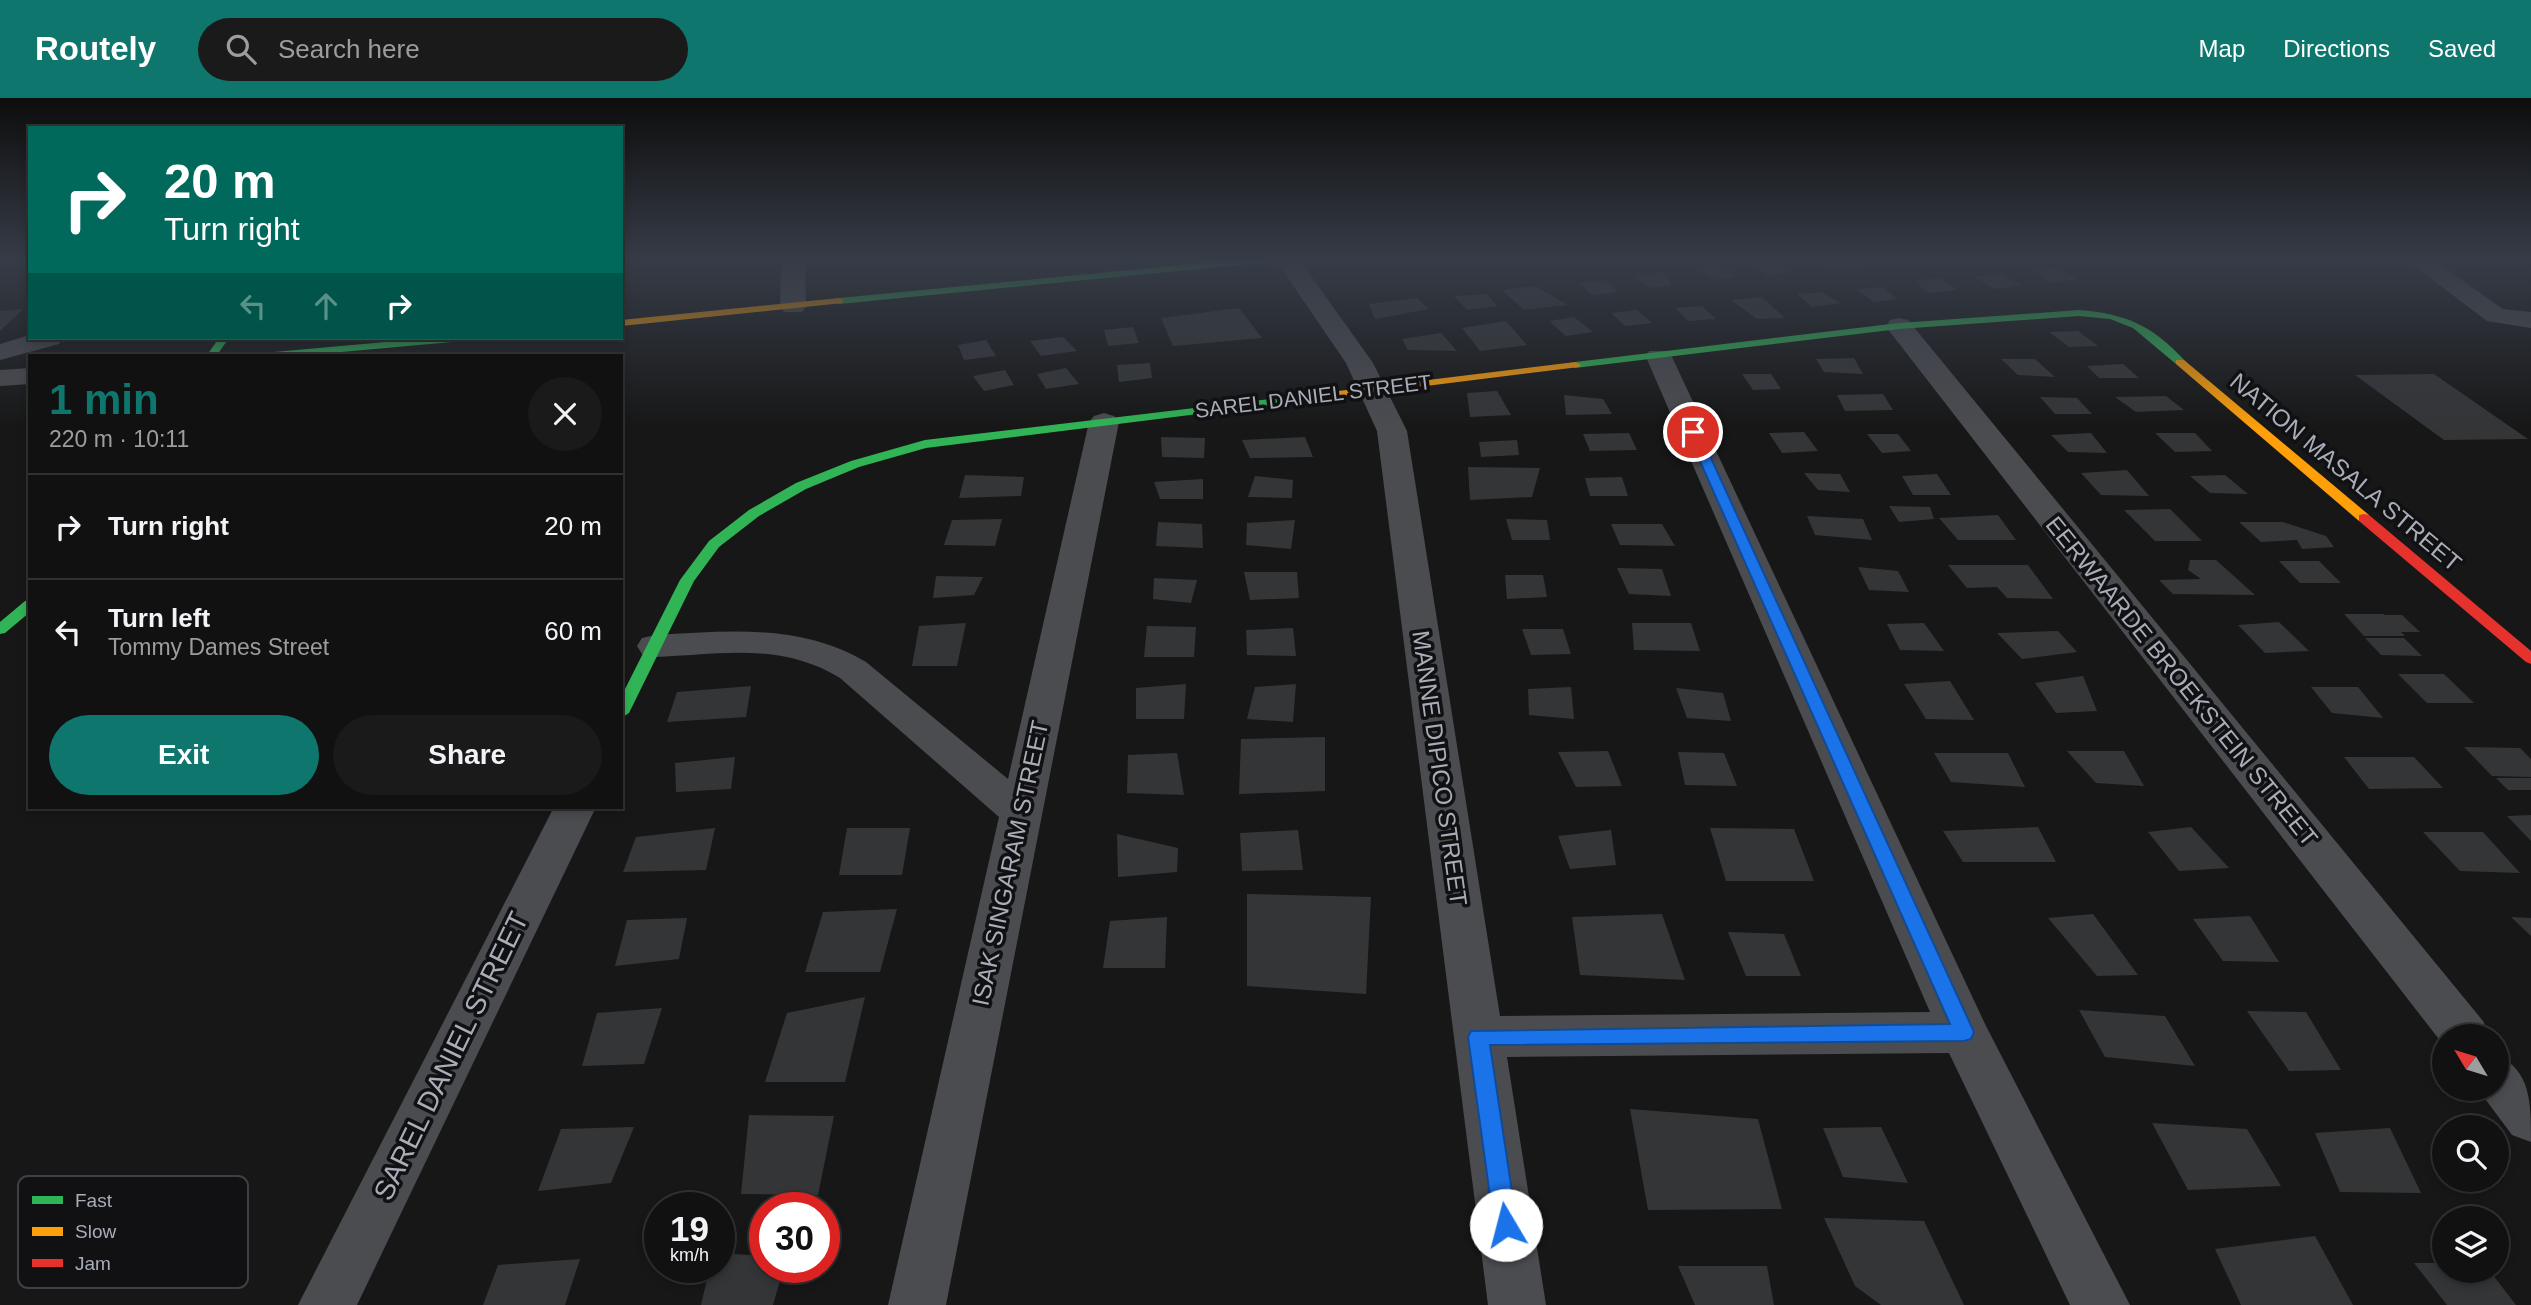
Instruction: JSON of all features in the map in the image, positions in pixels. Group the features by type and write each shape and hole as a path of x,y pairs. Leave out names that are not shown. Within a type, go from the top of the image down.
{"street":[{"path":"623,323 703,315"},
{"name":"MANNE DIPICO STREET","path":"1329,315 1348,341 1375,388 1392,431 1401,473 1405,525 1517,1305"},
{"name":"SAREL DANIEL STREET","path":"623,709 687,580 714,544 754,513 802,486 855,464 925,444 1899,326 2027,315"},
{"path":"2121,315 2531,652"},
{"name":"NATION MASALA STREET","path":"2121,315 2174,355 2531,659"},
{"path":"2495,315 2531,320"},
{"name":"EERWAARDE BROEKSTEIN STREET","path":"1899,326 2455,1024"},
{"path":"0,352 44,340"},
{"path":"285,354 441,340"},
{"path":"1659,357 1964,1032 2101,1305"},
{"path":"0,378 28,376"},
{"name":"ISAK SINGARAM STREET","path":"917,1305 1104,422"},
{"path":"0,630 28,606"},
{"path":"655,646 770,644 798,645 822,650 853,670 1021,813"},
{"name":"SAREL DANIEL STREET","path":"327,1305 574,809"},
{"path":"1478,1037 1964,1032"},
{"path":"2510,1093 2531,1119"}],"building":[{"path":"0,315 16,315 0,331"},
{"path":"1245,315 1262,338 1173,346 1161,318"},
{"path":"1374,315 1395,315 1375,319"},
{"path":"1614,315 1643,315 1652,323 1625,326"},
{"path":"1682,315 1712,315 1716,319 1688,321"},
{"path":"1752,315 1782,315 1785,318 1757,319"},
{"path":"1574,317 1593,332 1566,336 1549,321"},
{"path":"1506,321 1527,345 1480,351 1462,328"},
{"path":"1133,327 1139,343 1108,346 1104,330"},
{"path":"2078,331 2098,346 2069,347 2049,332"},
{"path":"1441,333 1457,351 1408,350 1402,339"},
{"path":"1063,337 1077,351 1041,356 1030,341"},
{"path":"986,340 996,356 964,360 958,345"},
{"path":"1854,358 1863,374 1824,372 1816,359"},
{"path":"2001,359 2035,359 2055,377 2018,375"},
{"path":"1150,363 1152,378 1119,382 1117,365"},
{"path":"2123,364 2139,378 2099,378 2087,366"},
{"path":"1066,368 1079,384 1046,389 1037,374"},
{"path":"1005,370 1014,385 984,391 973,376"},
{"path":"1742,374 1771,374 1781,389 1753,390"},
{"path":"2434,374 2528,439 2444,440 2355,375"},
{"path":"1497,391 1511,415 1470,417 1467,393"},
{"path":"1883,394 1893,410 1845,411 1837,395"},
{"path":"1564,395 1603,399 1612,414 1566,415"},
{"path":"2166,396 2184,410 2136,412 2115,397"},
{"path":"2040,397 2077,398 2092,414 2055,414"},
{"path":"1804,432 1818,451 1782,453 1769,433"},
{"path":"1629,433 1637,450 1590,451 1583,434"},
{"path":"2091,433 2107,453 2068,452 2051,435"},
{"path":"2155,433 2195,433 2212,451 2175,452"},
{"path":"1867,434 1898,434 1911,451 1882,453"},
{"path":"1161,437 1205,438 1204,458 1162,457"},
{"path":"1305,437 1313,457 1250,458 1242,440"},
{"path":"1517,440 1519,455 1481,457 1479,442"},
{"path":"1468,467 1540,468 1532,497 1470,500"},
{"path":"2127,470 2149,496 2101,495 2081,473"},
{"path":"1804,473 1840,474 1850,492 1818,490"},
{"path":"1937,474 1951,495 1913,495 1902,476"},
{"path":"965,475 1024,477 1021,496 959,498"},
{"path":"2225,475 2248,494 2210,493 2190,476"},
{"path":"1255,476 1293,480 1292,498 1248,497"},
{"path":"1622,477 1628,496 1590,496 1585,478"},
{"path":"1203,479 1203,499 1160,499 1154,482"},
{"path":"1889,506 1930,507 1934,519 1899,522"},
{"path":"2170,509 2202,541 2155,541 2124,510"},
{"path":"1998,515 2016,540 1958,540 1939,518"},
{"path":"1807,516 1863,519 1872,540 1815,535"},
{"path":"1002,519 995,546 944,545 952,520"},
{"path":"1506,519 1547,520 1550,540 1512,540"},
{"path":"1295,520 1291,549 1246,545 1247,523"},
{"path":"1158,522 1202,524 1203,548 1156,546"},
{"path":"2239,522 2283,522 2326,536 2334,547 2302,549 2297,540 2261,542"},
{"path":"1611,524 1662,524 1675,546 1620,545"},
{"path":"2190,560 2216,560 2255,595 2173,594 2159,580 2201,579 2188,570"},
{"path":"2279,561 2319,561 2341,583 2300,583"},
{"path":"1948,565 2028,565 2053,599 2007,598 1997,587 1967,588"},
{"path":"1858,567 1898,571 1909,592 1869,590"},
{"path":"1617,568 1662,569 1671,596 1629,594"},
{"path":"1244,572 1297,572 1299,598 1250,600"},
{"path":"1505,575 1543,575 1547,597 1507,599"},
{"path":"936,576 983,577 974,595 933,598"},
{"path":"1154,578 1197,580 1191,603 1153,599"},
{"path":"2344,614 2384,614 2394,625 2385,615 2402,615 2420,632 2401,632 2405,636 2364,636"},
{"path":"2279,622 2309,651 2265,653 2238,625"},
{"path":"966,623 957,666 912,666 919,626"},
{"path":"1632,623 1691,623 1700,651 1634,650"},
{"path":"1924,623 1944,651 1900,650 1887,624"},
{"path":"1147,626 1196,627 1194,657 1144,657"},
{"path":"1293,628 1296,656 1247,655 1246,630"},
{"path":"1522,629 1563,629 1571,654 1531,655"},
{"path":"2058,631 2077,652 2022,659 1997,633"},
{"path":"2365,638 2404,638 2422,656 2381,655"},
{"path":"2398,674 2444,674 2474,703 2427,703"},
{"path":"2083,676 2097,711 2056,713 2035,683"},
{"path":"1950,681 1974,720 1926,719 1904,684"},
{"path":"1186,684 1184,719 1136,719 1136,688"},
{"path":"1296,684 1293,722 1247,719 1255,687"},
{"path":"751,686 746,717 667,722 677,692"},
{"path":"1571,687 1574,719 1529,715 1528,689"},
{"path":"2311,687 2358,687 2383,718 2332,713"},
{"path":"1676,688 1723,693 1731,721 1687,718"},
{"path":"1325,737 1325,791 1239,794 1241,739"},
{"path":"2464,747 2520,748 2531,759 2531,777 2492,776"},
{"path":"1608,751 1622,786 1576,787 1558,752"},
{"path":"2067,751 2124,751 2144,786 2096,783"},
{"path":"1678,752 1724,753 1737,786 1685,785"},
{"path":"1177,753 1184,795 1127,793 1128,755"},
{"path":"1934,753 2008,753 2025,787 1951,782"},
{"path":"735,757 731,789 676,792 675,763"},
{"path":"2344,757 2414,757 2443,788 2369,789"},
{"path":"2496,778 2531,778 2531,790 2508,790"},
{"path":"2531,815 2531,841 2507,816"},
{"path":"2038,827 2056,862 1963,862 1943,831"},
{"path":"2191,827 2229,868 2179,871 2148,832"},
{"path":"715,828 706,870 623,872 636,837"},
{"path":"847,828 910,828 902,875 839,875"},
{"path":"1710,828 1794,829 1814,881 1726,881"},
{"path":"1298,830 1303,870 1242,871 1240,833"},
{"path":"1611,830 1616,865 1570,869 1558,836"},
{"path":"2423,832 2483,832 2520,873 2460,871"},
{"path":"1117,834 1178,848 1177,872 1118,877"},
{"path":"1247,894 1371,897 1366,994 1247,986"},
{"path":"897,909 880,972 805,972 823,912"},
{"path":"1662,914 1685,980 1580,975 1572,917"},
{"path":"2093,914 2138,975 2097,976 2048,918"},
{"path":"2250,916 2279,962 2223,961 2193,919"},
{"path":"1167,917 1165,968 1103,968 1110,921"},
{"path":"2511,917 2531,918 2531,936"},
{"path":"687,918 679,959 615,966 627,920"},
{"path":"1728,932 1784,934 1801,976 1746,976"},
{"path":"865,997 845,1082 765,1082 787,1013"},
{"path":"662,1008 644,1064 582,1066 597,1013"},
{"path":"2079,1010 2165,1016 2195,1066 2105,1057"},
{"path":"2247,1011 2306,1012 2341,1070 2289,1071"},
{"path":"1630,1109 1758,1119 1782,1209 1648,1210"},
{"path":"749,1115 834,1116 819,1192 741,1194"},
{"path":"2152,1123 2247,1129 2281,1186 2188,1190"},
{"path":"634,1127 611,1183 538,1191 561,1129"},
{"path":"1881,1127 1908,1183 1843,1177 1823,1128"},
{"path":"2390,1128 2421,1193 2340,1192 2315,1133"},
{"path":"1824,1218 1924,1221 1964,1305 1881,1305 1855,1286"},
{"path":"2315,1236 2353,1305 2241,1305 2215,1249"},
{"path":"735,1254 749,1255 749,1283 779,1283 773,1305 701,1305 706,1283 735,1283"},
{"path":"580,1259 565,1305 483,1305 498,1265"},
{"path":"2414,1263 2432,1263 2432,1283 2499,1283 2516,1305 2447,1305"},
{"path":"1678,1266 1767,1266 1774,1305 1695,1305"}],"traffic: fast":[{"path":"1575,365 1899,326 2047,315"},
{"path":"2105,315 2137,326 2180,362"},
{"path":"213,354 223,340"},
{"path":"285,354 441,340"},
{"path":"623,709 687,580 714,544 754,513 801,486 855,464 925,444 1330,395"},
{"path":"0,630 28,606"}],"traffic: slow":[{"path":"623,323 697,315"},
{"path":"2180,362 2364,518"},
{"path":"1330,395 1575,365"}],"traffic: jam":[{"path":"2364,518 2531,659"}],"route":[{"path":"1506,1225 1478,1037 1964,1032 1693,432"}]}
